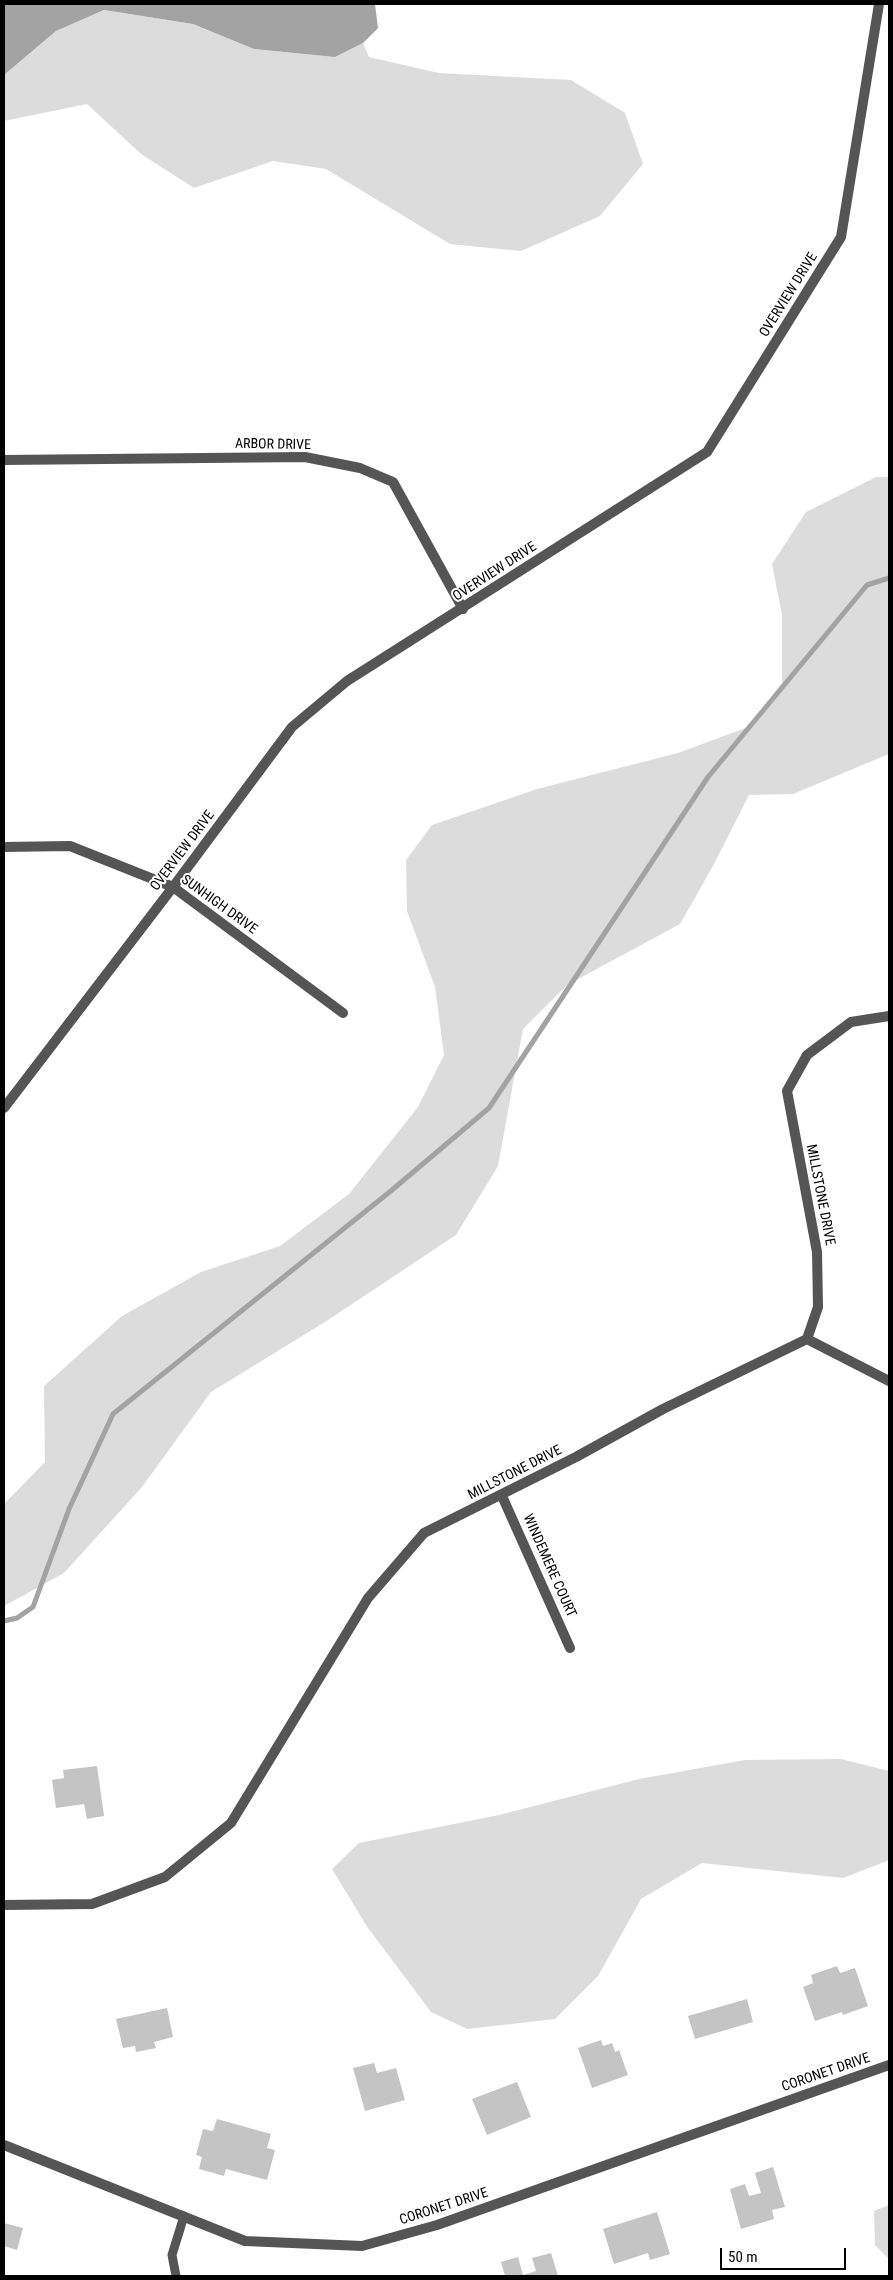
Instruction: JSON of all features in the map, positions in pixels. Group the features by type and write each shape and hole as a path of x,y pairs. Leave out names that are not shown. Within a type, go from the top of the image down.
{"street":[{"name":"OVERVIEW DRIVE","path":"4,1108 173,887 292,727 347,681 708,452 842,237 878,4"},
{"name":"ARBOR DRIVE","path":"4,460 305,457 360,468 393,482 463,609"},
{"name":"SUNHIGH DRIVE","path":"4,847 70,846 173,887 343,1013"},
{"name":"MILLSTONE DRIVE","path":"4,1906 92,1904 165,1877 231,1822 368,1598 424,1533 502,1496 663,1409 806,1339 818,1307 818,1252 787,1091 806,1055 851,1022 889,1016"},
{"path":"806,1339 889,1381"},
{"name":"WINDEMERE COURT","path":"502,1496 570,1648"},
{"name":"CORONET DRIVE","path":"4,2145 245,2241 362,2246 437,2225 889,2065"}],"lane":[{"path":"176,2276 172,2251 184,2216"}],"shaded area":[{"path":"4,4 375,4 378,28 363,43 335,57 254,49 193,24 104,10 56,31 4,75"},
{"path":"104,10 193,24 254,49 335,57 363,43 369,57 439,73 571,80 625,113 643,164 600,216 521,251 450,244 326,169 273,161 194,188 141,154 87,104 4,121 4,75 56,31"},
{"path":"876,477 889,477 889,754 793,794 749,795 714,864 680,924 567,985 523,1029 498,1166 456,1235 325,1322 211,1392 142,1487 64,1573 4,1606 4,1504 45,1462 44,1386 122,1316 201,1272 280,1246 349,1194 418,1107 444,1055 435,987 407,911 406,860 432,825 537,789 678,753 748,727 782,683 782,615 772,564 806,512"},
{"path":"841,1759 889,1771 889,1857 887,1861 843,1878 702,1863 641,1899 598,1976 555,2019 467,2029 431,2012 368,1928 332,1869 359,1843 499,1815 639,1779 745,1760"},
{"path":"889,2205 889,2259 875,2245 874,2211"}],"building":[{"path":"97,1766 104,1816 87,1819 84,1804 56,1808 52,1780 64,1778 63,1770"},
{"path":"837,1966 840,1973 855,1968 868,2006 843,2015 842,2012 815,2021 803,1987 813,1983 811,1975"},
{"path":"747,1999 753,2022 695,2039 688,2016"},
{"path":"167,2008 173,2037 154,2042 156,2048 136,2052 135,2046 123,2048 116,2019"},
{"path":"601,2040 603,2046 612,2043 615,2052 619,2050 628,2075 592,2088 578,2048"},
{"path":"374,2063 377,2073 396,2068 405,2100 365,2111 353,2068"},
{"path":"517,2082 531,2117 487,2135 472,2099"},
{"path":"217,2119 271,2134 267,2148 275,2150 267,2180 226,2169 224,2176 199,2169 202,2157 196,2155 203,2129 213,2131"},
{"path":"773,2167 785,2207 772,2210 774,2219 741,2229 730,2189 745,2184 749,2196 761,2193 755,2173"},
{"path":"657,2212 670,2254 650,2260 648,2253 614,2264 603,2229"},
{"path":"4,2223 23,2228 17,2250 4,2246"},
{"path":"551,2253 558,2276 505,2276 501,2262 518,2257 523,2275 536,2271 532,2258"}],"waterway":[{"path":"4,1621 17,1618 33,1607 69,1509 113,1414 392,1190 489,1108 708,777 867,585 889,578"}]}
